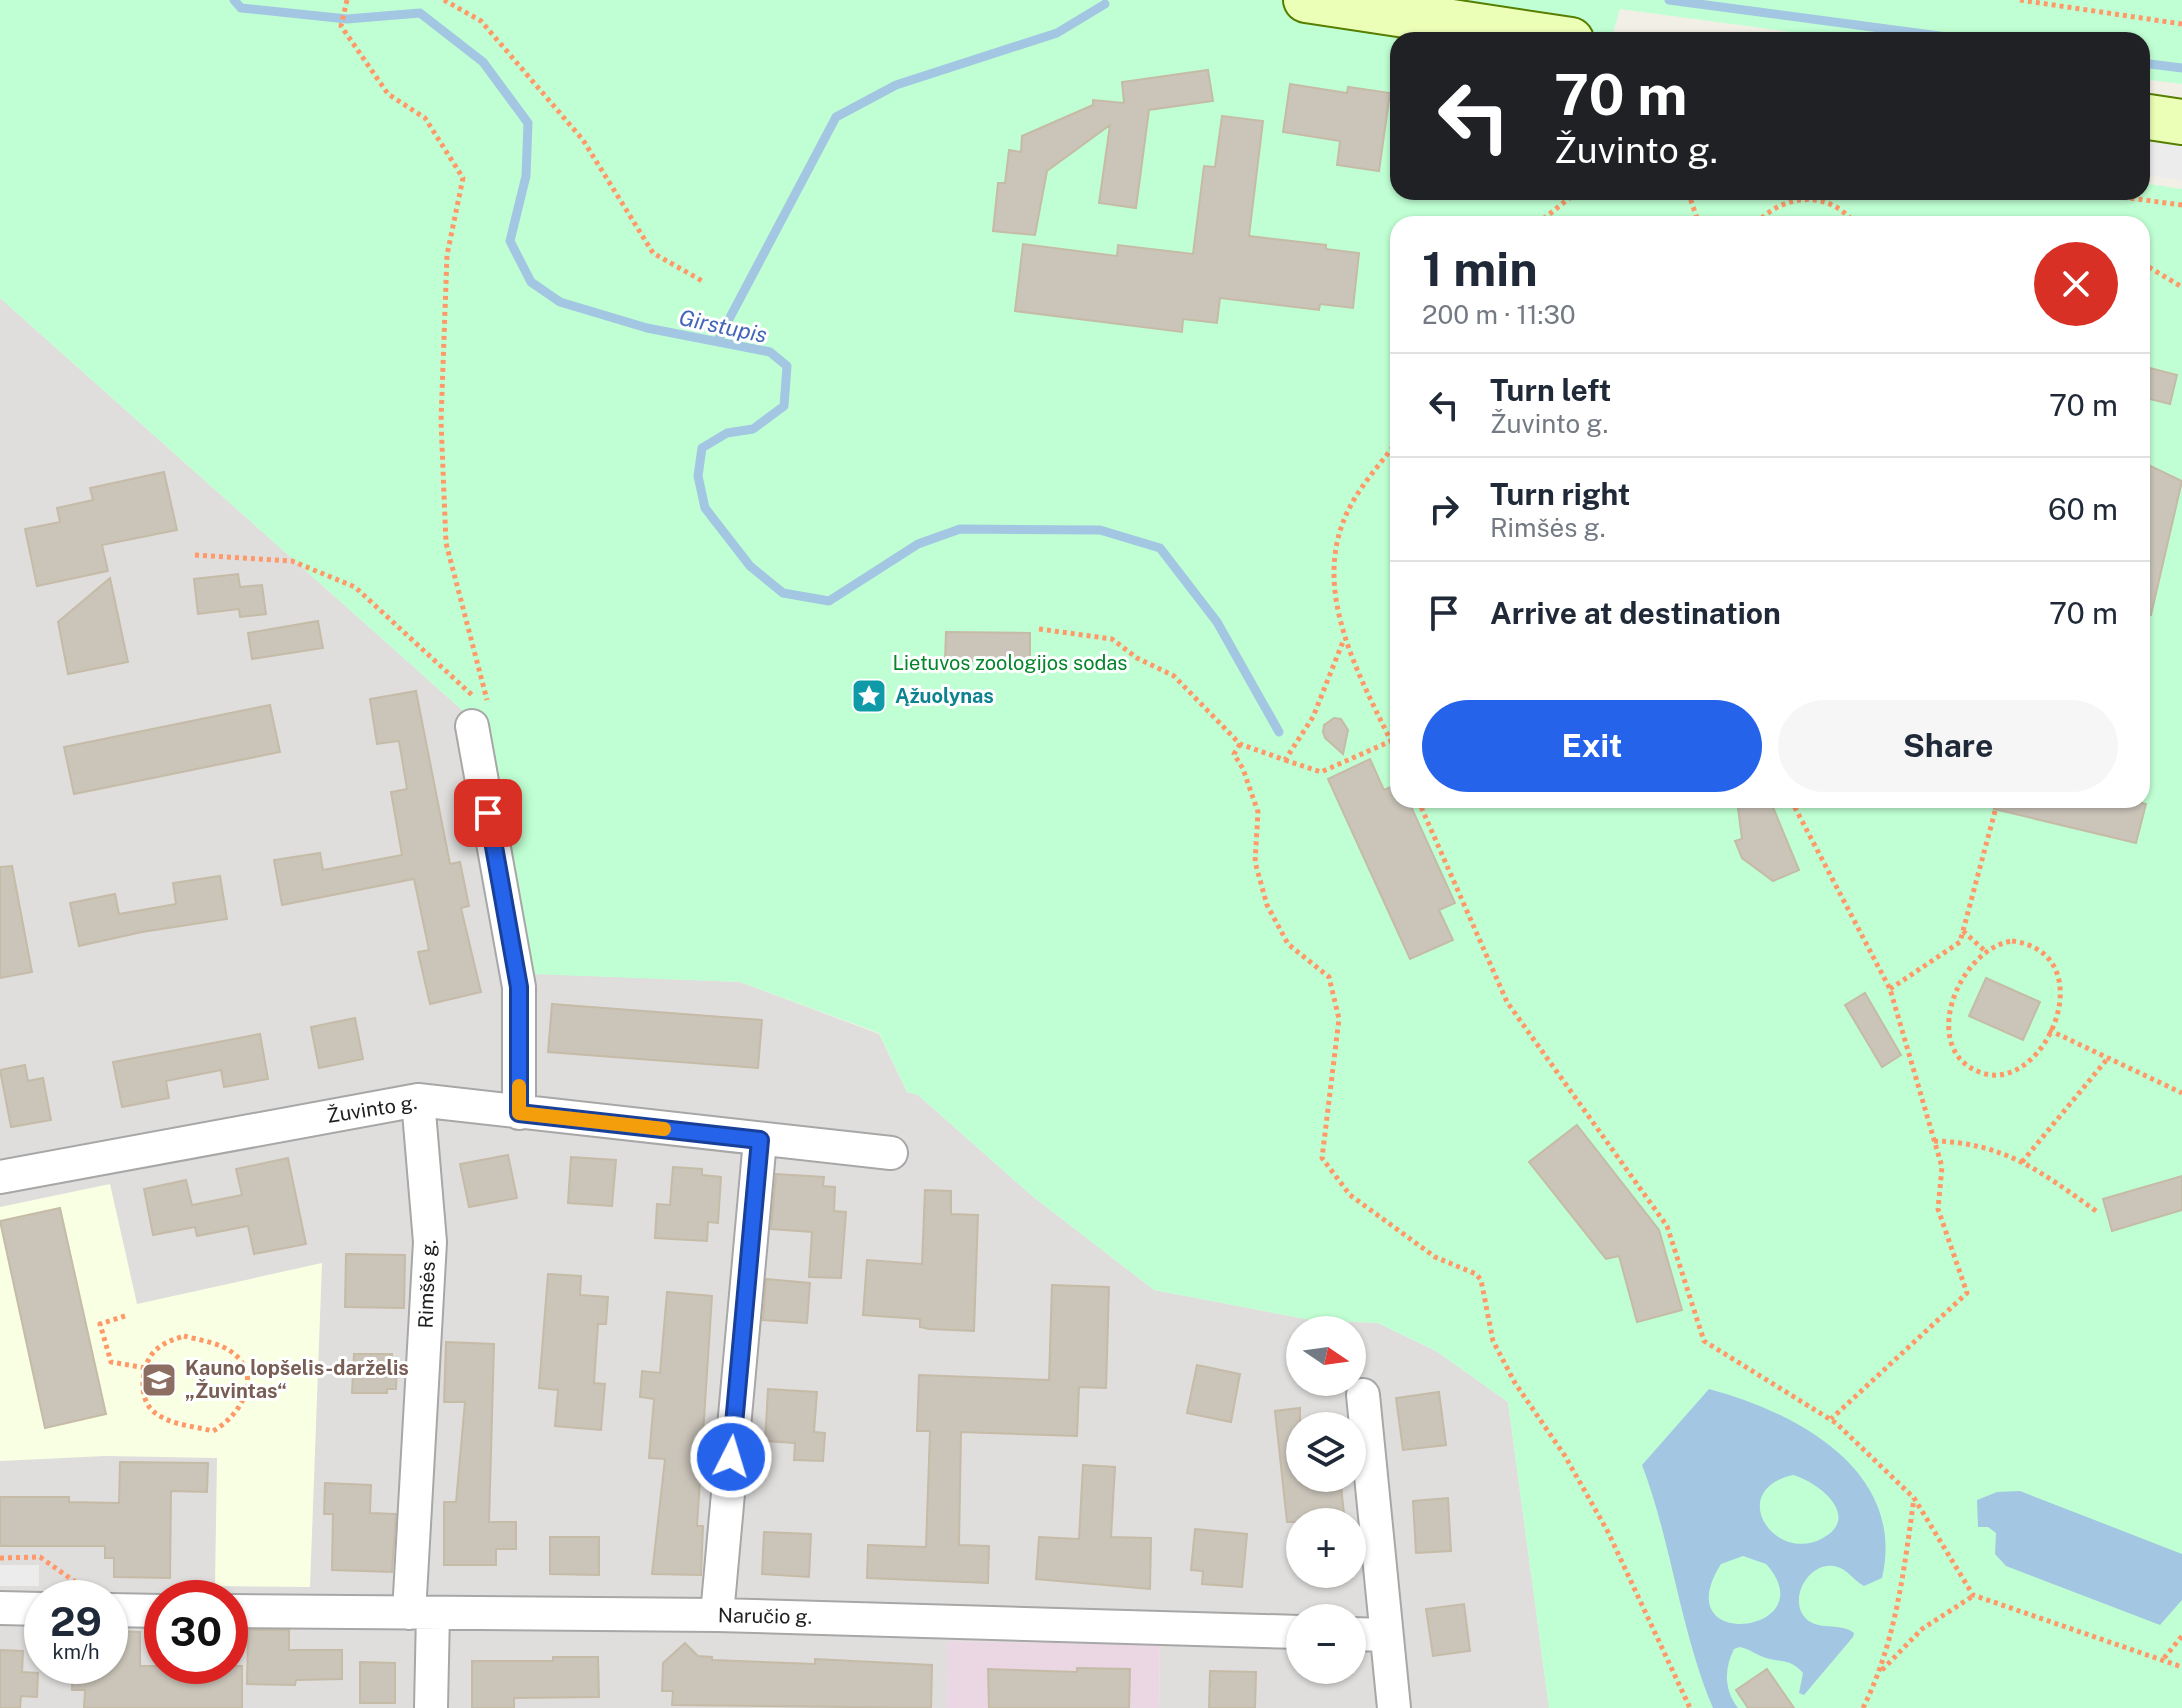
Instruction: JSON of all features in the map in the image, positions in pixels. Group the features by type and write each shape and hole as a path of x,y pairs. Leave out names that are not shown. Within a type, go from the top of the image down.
{"street":[{"path":"1306,0 1518,32"},
{"path":"2150,117 2182,122"},
{"path":"472,726 519,987 519,1113"},
{"name":"Žuvinto g.","path":"0,1177 418,1100 891,1153"},
{"name":"Rimšės g.","path":"418,1100 430,1242 421,1613 431,1708"},
{"path":"717,1615 760,1140"},
{"path":"1363,1396 1394,1708"},
{"path":"0,1608 24,1609"},
{"name":"Naručio g.","path":"248,1611 717,1615 1286,1632"},
{"path":"1366,1634 1385,1635"}],"path":[{"path":"444,0 481,21 573,128 653,253 704,282"},
{"path":"2020,0 2182,24"},
{"path":"195,555 292,561 355,587 491,713 446,543 441,421 447,255 463,178 425,118 388,94 341,26 346,2"},
{"path":"1547,216 1567,200"},
{"path":"1766,216 1778,206 1804,200"},
{"path":"1811,200 1838,208 1846,216"},
{"path":"2144,200 2182,205"},
{"path":"2150,268 2182,287"},
{"path":"1390,451 1350,505 1338,538 1334,591 1344,639 1390,739"},
{"path":"1039,629 1112,639 1137,658 1174,676 1240,744 1321,772 1390,741"},
{"path":"1285,760 1313,717 1344,639"},
{"path":"1240,744 1234,754 1243,769 1259,815 1255,862 1267,905 1288,944 1329,977 1339,1019 1322,1158 1350,1195 1435,1257 1476,1274 1481,1280 1493,1341 1515,1383 1565,1456 1608,1532 1690,1708"},
{"path":"1422,808 1507,1002 1667,1226 1704,1341 1830,1419 1914,1498 1973,1595 2164,1658 2182,1667"},
{"path":"1795,808 1890,989 1942,1167 1938,1209 1967,1293 1830,1419"},
{"path":"1890,989 1960,942 1996,808"},
{"path":"1962,930 1984,950"},
{"path":"2012,941 2026,943 2050,958 2058,970 2062,997 2049,1030 2034,1058 2011,1073 1983,1073 1960,1058 1952,1046 1948,1019 1967,970 1984,950 2012,941"},
{"path":"2049,1030 2182,1093"},
{"path":"2022,1162 2108,1058"},
{"path":"1934,1141 1971,1142 2022,1162 2096,1211"},
{"path":"125,1316 100,1324 111,1362 146,1368"},
{"path":"184,1336 231,1350 243,1363 248,1378 233,1420 213,1431 169,1421 150,1410 142,1388 146,1368 151,1355 164,1343 184,1336"},
{"path":"1863,1708 1882,1671 1902,1588 1914,1498"},
{"path":"0,1558 40,1557 73,1580"},
{"path":"1882,1671 1922,1629 1973,1595"},
{"path":"2164,1658 2182,1636"}],"shaded area":[{"path":"2150,140 2182,144 2182,180 2150,176"},
{"path":"0,298 480,726 531,973 740,982 879,1034 907,1092 918,1095 1031,1195 1154,1290 1290,1316 1286,1316 1286,1396 1366,1396 1366,1322 1378,1323 1436,1351 1508,1402 1549,1708 1159,1708 1160,1645 949,1641 947,1708 0,1708"},
{"name":"Kauno lopšelis-darželis „Žuvintas“","path":"110,1184 137,1304 322,1263 310,1587 248,1586 248,1580 215,1580 217,1458 105,1456 0,1461 0,1207"},
{"path":"0,1565 39,1565 39,1580 24,1580 24,1586 0,1586"},
{"path":"948,1641 1160,1645 1159,1708 947,1708"}],"green space":[{"name":"Ąžuolynas","path":"0,0 2182,0 2182,84 2150,80 2150,32 1791,32 1620,9 1613,32 1390,32 1390,200 2150,200 2150,184 2182,189 2182,1708 1549,1708 1508,1402 1436,1351 1378,1323 1366,1322 1366,1316 1290,1316 1154,1290 1031,1195 918,1095 907,1092 879,1033 740,982 531,974 480,726 0,298"}],"water":[{"path":"1709,1389 1776,1413 1808,1430 1837,1452 1861,1477 1878,1506 1885,1540 1882,1578 1864,1586 1842,1569 1825,1566 1804,1582 1799,1598 1803,1615 1814,1624 1854,1633 1804,1695 1799,1693 1803,1673 1798,1668 1740,1647 1734,1649 1727,1672 1730,1694 1738,1708 1713,1708 1692,1648 1661,1525 1642,1465","holes":["1793,1475 1824,1492 1837,1510 1838,1520 1834,1529 1823,1538 1805,1544 1788,1542 1774,1534 1764,1523 1760,1509 1762,1495 1773,1483","1743,1556 1766,1564 1780,1588 1777,1606 1764,1618 1745,1624 1727,1622 1713,1612 1709,1593 1721,1564"]},
{"path":"2020,1491 2182,1554 2182,1600 2160,1625 2006,1566 1995,1554 1996,1533 1988,1527 1978,1527 1977,1500 1997,1492"}],"building":[{"path":"1208,70 1213,101 1149,110 1136,208 1099,203 1110,125 1047,171 1035,235 993,231 998,183 1005,183 1009,150 1021,152 1022,136 1093,105 1093,100 1124,103 1122,82"},
{"path":"1290,84 1347,93 1348,87 1390,93 1379,171 1337,165 1340,141 1283,132"},
{"path":"1222,116 1263,121 1249,236 1326,245 1326,249 1359,253 1353,308 1320,304 1319,310 1220,298 1217,323 1183,319 1182,332 1015,311 1023,244 1117,256 1118,245 1193,254 1204,166 1215,167"},
{"path":"2150,368 2177,375 2170,404 2150,399"},
{"path":"2150,466 2182,481 2150,615"},
{"path":"164,472 177,530 102,545 108,571 37,586 25,529 60,522 57,508 93,500 90,488"},
{"path":"238,574 240,587 262,585 266,614 240,617 239,609 198,614 194,579"},
{"path":"110,578 128,662 68,674 58,622"},
{"path":"318,621 323,648 252,659 248,633"},
{"path":"946,632 1030,633 1030,662 945,661"},
{"path":"416,691 450,864 460,862 469,906 461,908 481,992 430,1004 418,952 429,950 414,879 282,905 274,860 320,853 323,870 402,855 391,792 407,789 399,741 377,744 370,699"},
{"path":"270,705 280,752 74,794 64,747"},
{"path":"1334,718 1341,719 1348,730 1343,754 1325,738 1323,732 1324,725"},
{"path":"1370,759 1384,790 1390,787 1390,808 1412,808 1455,903 1439,910 1453,940 1410,959 1328,779"},
{"path":"1738,808 1773,808 1799,870 1773,881 1742,858 1735,841 1742,839"},
{"path":"1994,808 2145,808 2136,843"},
{"path":"12,866 32,972 0,978 0,867"},
{"path":"220,876 227,919 142,932 79,946 70,903 115,894 119,914 176,904 173,883"},
{"path":"1986,978 2040,1002 2023,1040 1969,1016"},
{"path":"1865,993 1901,1055 1882,1067 1845,1005"},
{"path":"552,1004 762,1020 758,1068 548,1052"},
{"path":"355,1018 363,1059 319,1068 311,1027"},
{"path":"260,1034 268,1079 224,1087 221,1070 166,1081 169,1098 122,1107 113,1062"},
{"path":"25,1065 28,1081 43,1078 51,1120 11,1127 0,1070"},
{"path":"1577,1125 1659,1230 1682,1310 1637,1322 1619,1256 1606,1259 1529,1162"},
{"path":"508,1155 517,1198 469,1207 460,1164"},
{"path":"571,1157 616,1160 612,1206 568,1203"},
{"path":"288,1158 306,1244 254,1254 248,1226 197,1236 195,1227 153,1235 144,1189 186,1180 192,1205 242,1195 236,1169"},
{"path":"673,1167 702,1169 702,1175 721,1177 718,1223 708,1222 707,1241 655,1238 657,1204 670,1205"},
{"path":"776,1174 824,1177 823,1186 835,1187 834,1211 846,1212 841,1278 809,1277 812,1232 771,1229"},
{"path":"2182,1176 2182,1210 2112,1231 2103,1199"},
{"path":"925,1190 951,1191 951,1214 978,1215 974,1331 929,1329 920,1327 920,1319 863,1315 867,1260 922,1264"},
{"path":"60,1208 106,1414 45,1428 0,1221"},
{"path":"346,1254 405,1255 404,1308 345,1307"},
{"path":"548,1274 581,1276 580,1295 608,1297 606,1324 598,1324 594,1383 605,1384 601,1430 555,1426 558,1390 539,1388"},
{"path":"766,1279 810,1283 807,1323 763,1320"},
{"path":"1052,1285 1109,1287 1106,1388 1079,1387 1077,1436 961,1432 959,1545 989,1546 988,1583 867,1578 868,1545 926,1547 930,1431 917,1431 919,1375 1049,1380"},
{"path":"667,1292 712,1296 697,1526 703,1526 701,1575 652,1574 665,1459 649,1458 654,1399 640,1397 642,1371 660,1373"},
{"path":"446,1342 494,1344 489,1522 516,1522 516,1549 496,1549 496,1565 444,1565 444,1502 456,1502 465,1402 444,1402"},
{"path":"354,1354 392,1354 392,1364 397,1364 396,1389 387,1389 387,1393 352,1393"},
{"path":"1197,1365 1240,1374 1231,1422 1187,1413"},
{"path":"768,1389 817,1392 814,1432 825,1433 823,1461 794,1460 795,1443 765,1441"},
{"path":"1439,1392 1446,1445 1403,1450 1396,1398"},
{"path":"1300,1408 1300,1412 1286,1412 1286,1492 1342,1492 1343,1508 1286,1508 1286,1513 1275,1411"},
{"path":"120,1462 208,1463 207,1492 171,1491 170,1578 114,1577 114,1558 105,1558 105,1546 0,1546 0,1497 69,1497 69,1502 119,1503"},
{"path":"1083,1465 1115,1467 1111,1537 1151,1538 1150,1589 1036,1579 1039,1537 1079,1539"},
{"path":"325,1483 371,1485 370,1513 396,1514 392,1572 332,1570 333,1514 324,1514"},
{"path":"1448,1498 1451,1551 1416,1553 1413,1501"},
{"path":"1195,1529 1247,1534 1242,1587 1202,1584 1203,1571 1191,1570"},
{"path":"764,1532 811,1534 809,1577 762,1574"},
{"path":"550,1537 599,1537 599,1575 550,1574"},
{"path":"1464,1604 1470,1651 1433,1656 1426,1609"},
{"path":"248,1630 289,1630 289,1650 342,1650 342,1679 296,1680 295,1685 247,1684"},
{"path":"128,1632 140,1632 140,1666 144,1666 144,1684 242,1684 242,1708 84,1708 85,1690 72,1690 72,1684 128,1684"},
{"path":"685,1643 698,1656 712,1657 712,1660 815,1664 815,1659 932,1665 931,1708 672,1705 673,1691 662,1691 663,1663"},
{"path":"0,1650 23,1651 24,1684 38,1684 37,1697 21,1696 20,1708 0,1708"},
{"path":"553,1657 598,1657 599,1697 514,1698 514,1708 472,1708 472,1661 553,1661"},
{"path":"360,1662 395,1663 395,1703 360,1703"},
{"path":"1077,1668 1130,1669 1129,1708 989,1708 988,1669 1077,1672"},
{"path":"1767,1669 1794,1708 1748,1708 1736,1690"},
{"path":"1210,1671 1256,1672 1255,1708 1209,1708"}],"waterway":[{"name":"Girstupis","path":"234,0 241,8 347,19 420,13 483,62 528,123 526,176 510,241 531,282 560,302 647,328 770,352 787,366 784,406 753,429 727,433 702,448 698,476 705,508 750,566 783,593 829,601 918,544 960,529 1100,530 1160,548 1217,622 1279,732"},
{"path":"1669,0 1910,32"},
{"path":"718,340 836,117 896,85 1057,33 1105,4"},
{"path":"2150,64 2182,68"}],"slow traffic":[{"path":"519,1086 519,1113 664,1129"}],"place":[{"name":"Ąžuolynas","path":"869,696"},
{"name":"Kauno lopšelis-darželis „Žuvintas“","path":"159,1380"}],"route":[{"path":"488,813 519,987 519,1113 760,1140 731,1457"}],"park label":[{"name":"Lietuvos zoologijos sodas","path":"1010,663"}]}
